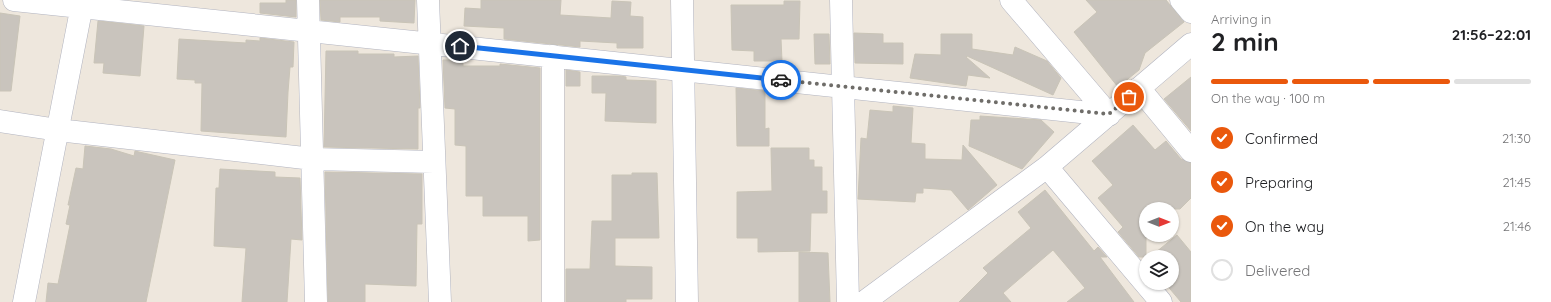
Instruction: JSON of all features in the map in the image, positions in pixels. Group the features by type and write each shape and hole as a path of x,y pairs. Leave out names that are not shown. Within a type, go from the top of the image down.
{"street":[{"path":"14,0 82,4 683,71 1109,114"},
{"path":"308,0 316,302"},
{"path":"428,0 440,302"},
{"path":"682,0 687,302"},
{"path":"841,0 848,302"},
{"path":"1011,0 1109,114"},
{"path":"1181,0 1191,12"},
{"path":"24,302 82,4"},
{"path":"864,302 1047,167 1191,44"},
{"path":"554,56 554,302"},
{"path":"1139,88 1191,151"},
{"path":"0,121 58,130 313,159 434,162"},
{"path":"1047,167 1160,302"}],"building":[{"path":"286,0 296,0 296,17 260,13 260,3 286,3"},
{"path":"320,0 415,0 414,23 380,21 380,17 340,17 340,22 321,20"},
{"path":"481,0 561,0 560,15 611,18 612,1 631,2 630,16 643,17 643,48 617,48 617,43 580,41 580,47 504,39 504,28 464,26 465,8 481,9"},
{"path":"1086,0 1166,0 1184,22 1145,53 1139,70 1118,87 1074,32 1097,12"},
{"path":"784,1 800,1 799,39 781,39 782,61 754,61 754,51 732,50 731,5 784,5"},
{"path":"0,13 20,16 11,91 0,91"},
{"path":"98,21 144,26 140,76 103,73 104,63 94,63"},
{"path":"854,33 883,34 883,43 903,43 903,64 855,63"},
{"path":"814,34 829,34 830,64 815,64"},
{"path":"941,34 972,34 972,49 1013,55 1015,47 1047,61 1061,78 1053,95 967,56 966,57 990,78 968,75 966,86 910,78 915,54 941,55"},
{"path":"260,38 294,42 293,67 290,67 286,137 201,131 202,83 195,83 195,80 177,79 179,39 246,43 246,40 260,41"},
{"path":"326,51 358,51 358,54 394,54 394,57 418,56 420,108 418,108 418,149 324,147"},
{"path":"443,60 463,60 463,66 500,66 500,64 540,68 540,240 528,241 528,216 483,216 483,196 466,196 466,146 455,145 455,109 445,108"},
{"path":"566,70 580,72 580,86 566,86"},
{"path":"592,76 620,76 626,77 626,80 656,81 656,123 605,121 606,93 592,93"},
{"path":"1191,77 1191,131 1164,99"},
{"path":"736,88 765,91 765,129 769,128 769,146 737,146"},
{"path":"893,106 913,108 911,143 925,144 925,159 962,160 963,145 997,185 968,210 951,190 923,188 923,193 916,193 915,202 858,199 861,138 867,139 870,110 893,112"},
{"path":"980,116 1041,120 1054,132 1022,169 969,146 971,120 980,120"},
{"path":"1133,125 1155,150 1166,141 1181,159 1191,163 1191,198 1180,209 1179,202 1139,202 1139,242 1146,242 1146,250 1139,250 1139,257 1118,232 1123,227 1098,198 1113,185 1092,161"},
{"path":"85,146 111,149 134,156 135,151 175,160 146,302 46,302 48,283 58,284 70,225 66,224 70,205 68,205 76,168 83,169"},
{"path":"771,148 809,148 809,160 814,160 814,167 822,167 822,191 827,191 827,213 811,213 810,251 758,252 758,238 737,238 737,192 772,191"},
{"path":"220,169 275,172 275,177 300,178 302,240 291,239 287,302 242,302 246,248 214,246 216,188 219,188"},
{"path":"325,172 422,174 422,224 417,224 416,286 365,284 365,302 328,302"},
{"path":"632,173 657,173 659,238 615,238 615,266 652,267 652,299 626,299 626,302 566,302 566,269 590,269 592,221 612,221 612,175 632,175"},
{"path":"1045,190 1094,251 1098,247 1107,257 1100,257 1134,302 1067,302 1085,288 1053,250 1003,293 1011,302 959,302 988,273 983,268 1031,228 1018,212"},
{"path":"1179,237 1191,252 1191,302 1181,302 1171,290 1179,290 1179,250 1159,250 1168,242 1179,242"},
{"path":"799,252 828,253 830,302 799,302"}],"way so far":[{"path":"781,80 1109,114 1129,97"}],"route":[{"path":"460,46 683,71 781,80"}]}
